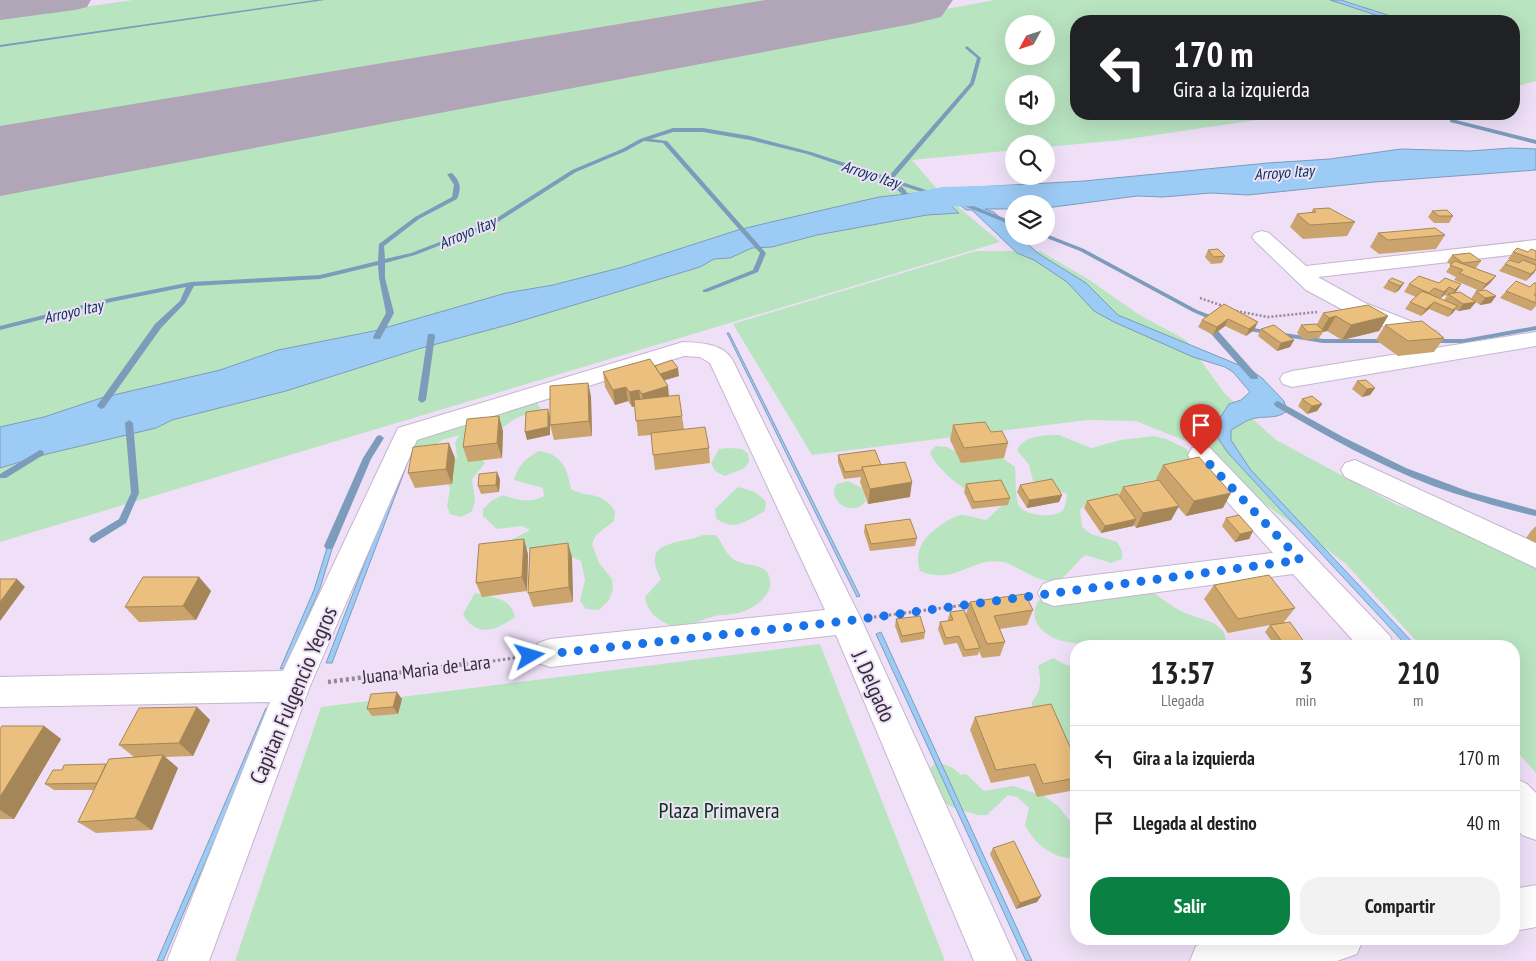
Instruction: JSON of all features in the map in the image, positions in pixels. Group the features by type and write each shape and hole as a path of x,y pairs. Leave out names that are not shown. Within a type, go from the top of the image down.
{"street":[{"path":"1262,237 1314,285 1357,308 1465,351"},
{"path":"1300,273 1536,246"},
{"path":"1292,379 1536,339"},
{"name":"Capitan Fulgencio Yegros","path":"188,961 293,686 407,434 684,349 705,350 720,359"},
{"name":"J. Delgado","path":"720,359 846,621 996,961"},
{"path":"1201,455 1373,640"},
{"path":"1355,470 1536,556"},
{"path":"1054,593 1300,560"},
{"path":"550,653 846,621"},
{"path":"0,692 293,686"},
{"path":"1520,804 1536,821"},
{"path":"1520,909 1536,906"},
{"path":"1211,961 1306,945"}],"path":[{"path":"1200,298 1242,313 1268,317 1357,308"},
{"path":"846,621 978,603"},
{"name":"Juana Maria de Lara","path":"293,686 550,653"}],"green space":[{"path":"133,0 796,0 0,133 0,19"},
{"path":"995,0 1536,0 1536,81 1520,85 1520,15 1070,15 1070,120 1257,120 1121,140 1055,146 1055,135 1005,135 1005,151 912,160 937,189 1000,242 0,542 0,183"},
{"path":"976,251 1040,251 1088,279 1138,314 1186,340 1225,394 1276,440 1397,505 1536,552 1536,773 1520,755 1520,640 1416,640 1345,563 1243,488 1208,450 1136,421 1087,420 812,455 733,324"},
{"path":"537,403 541,409 518,417 494,434 474,452 485,463 472,479 475,501 472,511 461,517 450,514 447,506 450,489 447,473 457,457 455,442 460,435 442,440 434,446 413,449 413,442 495,417 524,405"},
{"path":"1048,435 1059,435 1091,448 1121,440 1154,436 1166,439 1187,449 1193,457 1194,464 1163,479 1141,482 1107,501 1086,504 1080,510 1082,527 1091,534 1117,542 1122,551 1122,559 1111,563 1086,555 1062,578 1050,581 1036,578 1009,564 992,561 944,575 933,575 920,571 918,556 920,549 927,537 938,527 960,515 986,520 1006,502 969,491 942,470 930,452 936,446 947,447 966,457 998,455 1015,467 1016,493 1019,506 1034,514 1054,515 1063,510 1067,494 1033,481 1029,465 1017,450 1026,440"},
{"path":"719,449 741,449 748,453 749,461 745,468 725,476 715,471 711,463"},
{"path":"539,451 553,455 562,463 568,475 571,489 600,497 610,504 615,511 614,521 596,535 592,544 599,563 612,579 613,589 609,600 599,610 586,609 580,601 585,580 581,561 561,552 538,553 528,549 503,550 509,541 530,530 522,526 497,529 483,516 483,509 491,501 503,495 528,501 544,496 543,488 514,480 523,462"},
{"path":"848,481 862,488 866,501 859,507 849,508 841,505 834,494 837,484"},
{"path":"738,487 750,490 766,502 765,511 741,524 735,525 716,518 715,509"},
{"path":"703,535 716,535 733,559 765,570 770,580 769,591 757,604 742,612 715,616 681,627 667,624 651,612 645,597 661,579 655,557 659,550 665,546"},
{"path":"1151,591 1185,613 1214,623 1224,632 1226,640 1062,641 1044,632 1036,622 1034,611 1040,599 1065,600"},
{"path":"475,593 505,602 513,610 515,617 494,629 487,630 474,627 463,614"},
{"name":"Plaza Primavera","path":"820,644 945,961 235,961 321,707"},
{"path":"1053,658 1070,665 1070,748 1033,715 1032,702 1038,693 1040,685 1038,666"},
{"path":"937,762 953,768 961,775 966,774 984,791 1013,786 1044,796 1058,806 1070,821 1070,858 1053,853 1034,839 1025,825 1029,808 1017,797 1008,795 987,815 978,815 954,808 939,800 926,772"}],"water":[{"path":"1330,0 1341,0 1387,15 1376,15"},
{"path":"1511,148 1536,149 1536,170 1375,182 1248,195 1211,193 1163,197 1137,196 1055,207 1055,195 1005,195 1005,209 985,209 994,212 1005,222 1005,242 972,210 966,210 942,191 957,188 1011,185 1055,185 1055,183 1330,159 1401,149 1469,151"},
{"path":"934,191 959,213 927,215 817,235 772,247 752,248 730,258 714,259 700,267 511,324 418,349 286,391 172,420 156,428 47,454 0,468 0,427 44,417 101,398 220,370 278,350 374,331 506,293 553,285 623,267 738,230 879,197"},
{"path":"1009,245 1029,245 1039,254 1086,283 1118,315 1251,370 1262,378 1284,401 1287,411 1276,416 1246,421 1231,430 1231,440 1250,469 1410,640 1401,640 1228,453 1213,431 1229,404 1241,400 1250,392 1233,372 1225,367 1193,357 1114,322 1094,311 1067,282 1034,260 1017,253"},
{"path":"727,333 729,333 860,596 857,597"},
{"path":"410,446 414,446 332,663 326,663"},
{"path":"331,535 336,536 320,588 285,668 280,669 314,590"},
{"path":"881,632 1032,961 1026,961 876,634"},
{"path":"266,708 271,708 163,961 157,961"}],"building":[{"path":"1329,208 1355,222 1310,225 1297,214 1316,212 1313,209"},
{"path":"1447,210 1453,216 1439,216 1432,211"},
{"path":"1435,228 1445,235 1388,240 1378,233"},
{"path":"1517,248 1528,252 1531,249 1536,251 1536,260 1513,252"},
{"path":"1218,249 1225,256 1214,257 1208,250"},
{"path":"1470,253 1481,261 1463,263 1452,255"},
{"path":"1509,260 1519,263 1523,260 1536,265 1536,269 1531,274 1505,264"},
{"path":"1455,261 1496,276 1486,284 1459,273 1463,270 1450,265"},
{"path":"1419,276 1439,283 1445,278 1461,284 1455,290 1449,287 1444,292 1434,288 1429,293 1409,284"},
{"path":"1392,278 1404,283 1400,286 1388,281"},
{"path":"1516,281 1530,287 1536,283 1536,293 1534,295 1536,296 1536,303 1506,291"},
{"path":"1486,290 1496,296 1485,298 1476,291"},
{"path":"1422,291 1458,306 1453,310 1434,302 1426,309 1410,302"},
{"path":"1460,292 1476,302 1463,304 1448,294"},
{"path":"1224,304 1258,322 1249,329 1228,319 1217,327 1202,320"},
{"path":"1368,305 1388,316 1351,325 1336,316 1329,318 1323,313"},
{"path":"1422,321 1444,338 1408,341 1385,325"},
{"path":"1316,324 1324,331 1308,332 1301,325"},
{"path":"1274,325 1294,340 1281,343 1261,329"},
{"path":"650,359 668,386 642,394 639,390 629,392 626,387 613,390 603,372"},
{"path":"672,360 678,368 660,374 655,366"},
{"path":"1366,380 1375,388 1367,389 1357,381"},
{"path":"588,383 589,421 550,425 550,386"},
{"path":"679,395 682,416 636,421 634,400"},
{"path":"1312,396 1322,404 1312,406 1302,399"},
{"path":"548,409 548,427 525,432 526,412"},
{"path":"499,416 497,443 463,447 467,419"},
{"path":"985,422 991,432 1002,431 1008,443 964,448 953,425"},
{"path":"705,427 709,448 653,455 651,433"},
{"path":"449,443 446,469 408,473 413,447"},
{"path":"875,450 881,465 862,467 862,470 845,472 838,455"},
{"path":"1199,457 1231,493 1194,501 1163,465"},
{"path":"905,462 912,482 870,489 862,467"},
{"path":"497,472 496,485 478,486 479,474"},
{"path":"1052,479 1062,495 1029,500 1020,485"},
{"path":"1001,480 1010,498 974,502 966,484"},
{"path":"1159,480 1179,506 1143,513 1123,487"},
{"path":"1118,494 1136,519 1105,526 1087,501"},
{"path":"1239,515 1253,531 1240,534 1226,518"},
{"path":"910,519 917,538 871,544 865,525"},
{"path":"524,539 522,577 476,583 479,544"},
{"path":"568,543 569,587 528,593 530,548"},
{"path":"1269,575 1295,608 1238,619 1214,585"},
{"path":"143,577 199,577 183,606 125,607"},
{"path":"0,579 17,579 0,602"},
{"path":"1025,594 1033,610 994,616 1005,642 987,644 970,602"},
{"path":"964,610 980,648 965,650 959,636 946,638 940,622 953,620 950,612"},
{"path":"920,616 925,632 902,636 896,619"},
{"path":"1290,622 1303,640 1281,640 1270,625"},
{"path":"397,692 393,707 367,709 371,694"},
{"path":"1051,704 1070,747 1070,779 1043,784 1035,764 996,770 975,717"},
{"path":"197,707 179,743 119,745 139,708"},
{"path":"2,726 44,726 0,797 0,729"},
{"path":"163,755 135,818 78,822 109,759"},
{"path":"106,764 97,783 45,784 53,770 62,770 64,765"},
{"path":"1014,841 1041,896 1020,903 993,848"}],"waterway":[{"path":"0,46 323,0"},
{"path":"889,180 972,83 979,58 967,47"},
{"path":"1452,121 1536,142"},
{"name":"Arroyo Itay","path":"382,262 413,254 491,224 574,171 624,150 642,140 673,130 703,130 750,138 809,153 889,180"},
{"path":"647,140 665,142 763,253 756,271 705,291"},
{"path":"382,262 381,245 417,218 455,198 457,185 450,174"},
{"name":"Arroyo Itay","path":"889,180 969,206 1005,220"},
{"path":"889,180 905,193 909,204"},
{"name":"Arroyo Itay","path":"875,210 942,197 1005,195"},
{"name":"Arroyo Itay","path":"1055,240 1082,250 1195,311 1219,320"},
{"name":"Arroyo Itay","path":"191,284 320,277 382,262"},
{"path":"377,337 390,313 382,278 382,262"},
{"name":"Arroyo Itay","path":"0,328 111,300 191,284"},
{"path":"101,406 158,326 183,302 191,284"},
{"path":"1208,325 1254,377"},
{"name":"Arroyo Itay","path":"1243,328 1323,341 1389,341"},
{"name":"Arroyo Itay","path":"1432,341 1464,341 1536,328"},
{"path":"422,400 431,336"},
{"path":"1278,404 1340,439 1402,470 1468,495 1536,513"},
{"path":"94,539 123,521 135,493 129,423"},
{"path":"329,546 367,458 380,438"},
{"path":"3,476 40,453"}],"taxiway":[{"path":"0,10 75,0"}],"runway":[{"path":"0,161 912,0"}],"route":[{"path":"530,656 846,621 1300,560 1201,455"}]}
